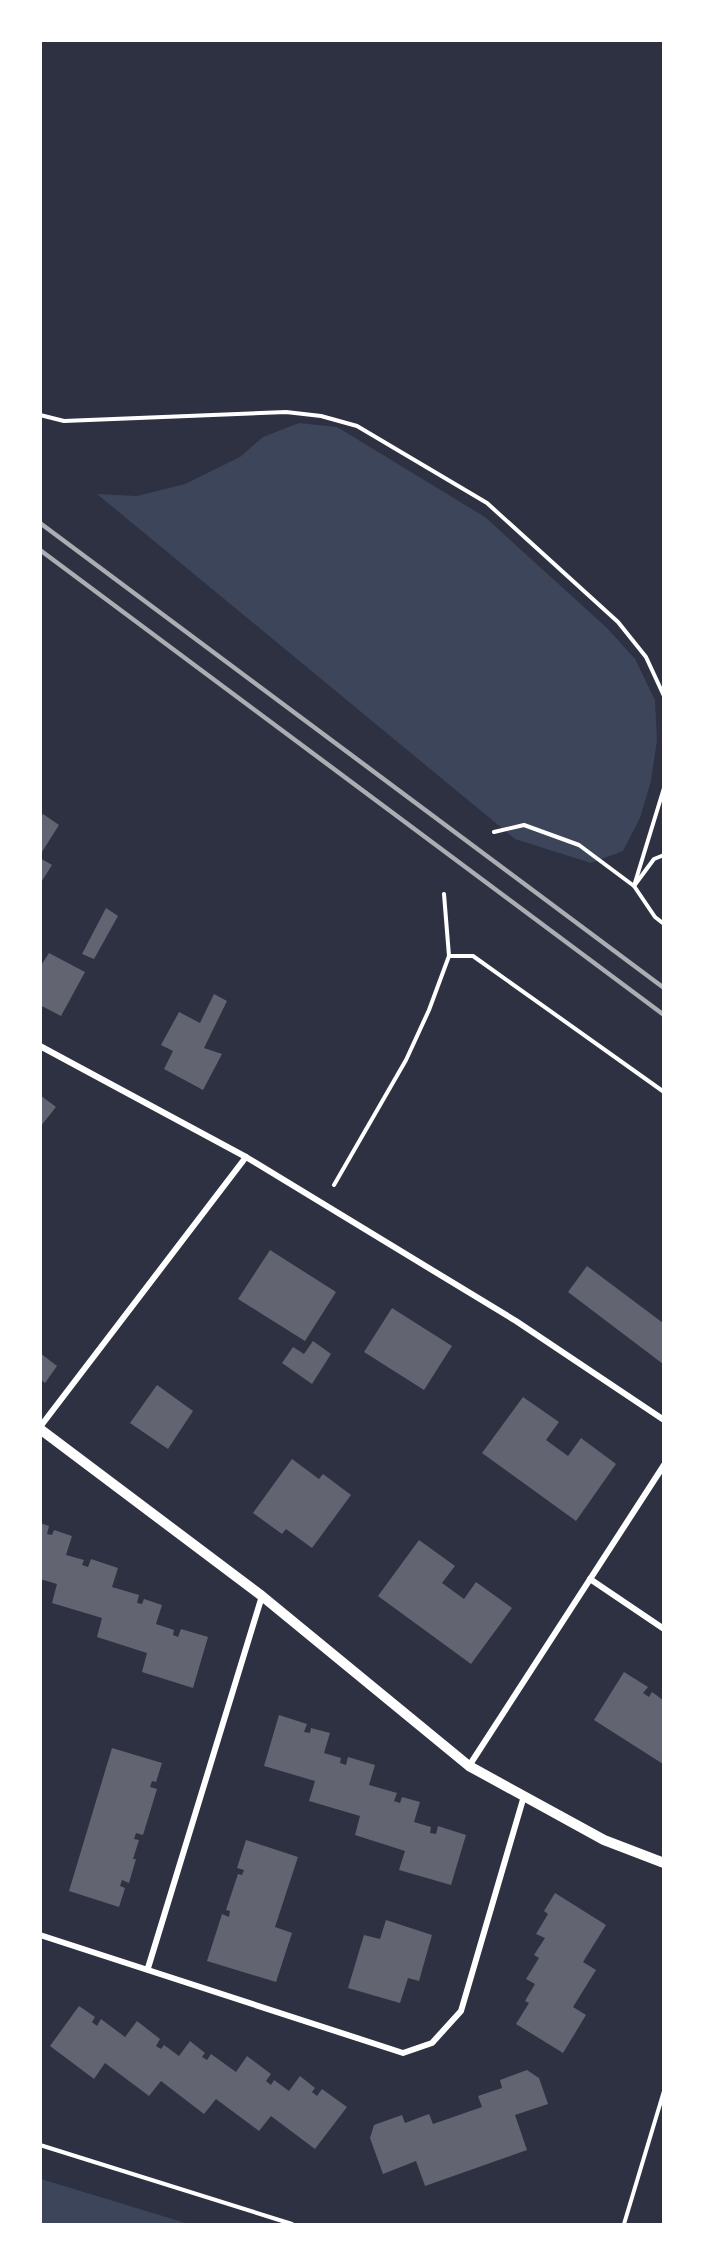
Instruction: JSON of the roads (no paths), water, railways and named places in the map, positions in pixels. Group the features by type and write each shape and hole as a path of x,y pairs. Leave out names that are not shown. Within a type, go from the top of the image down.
{"street":[{"path":"40,1047 246,1157 516,1321 663,1420"},
{"path":"246,1157 40,1428 262,1596 469,1766 604,1840 663,1863"},
{"path":"469,1766 663,1465"},
{"path":"591,1579 663,1629"},
{"path":"148,1968 262,1596"},
{"path":"40,1935 148,1968 403,2053 432,2043 461,2011 524,1796"}],"railway":[{"path":"40,523 664,988"},
{"path":"40,550 664,1015"}]}
